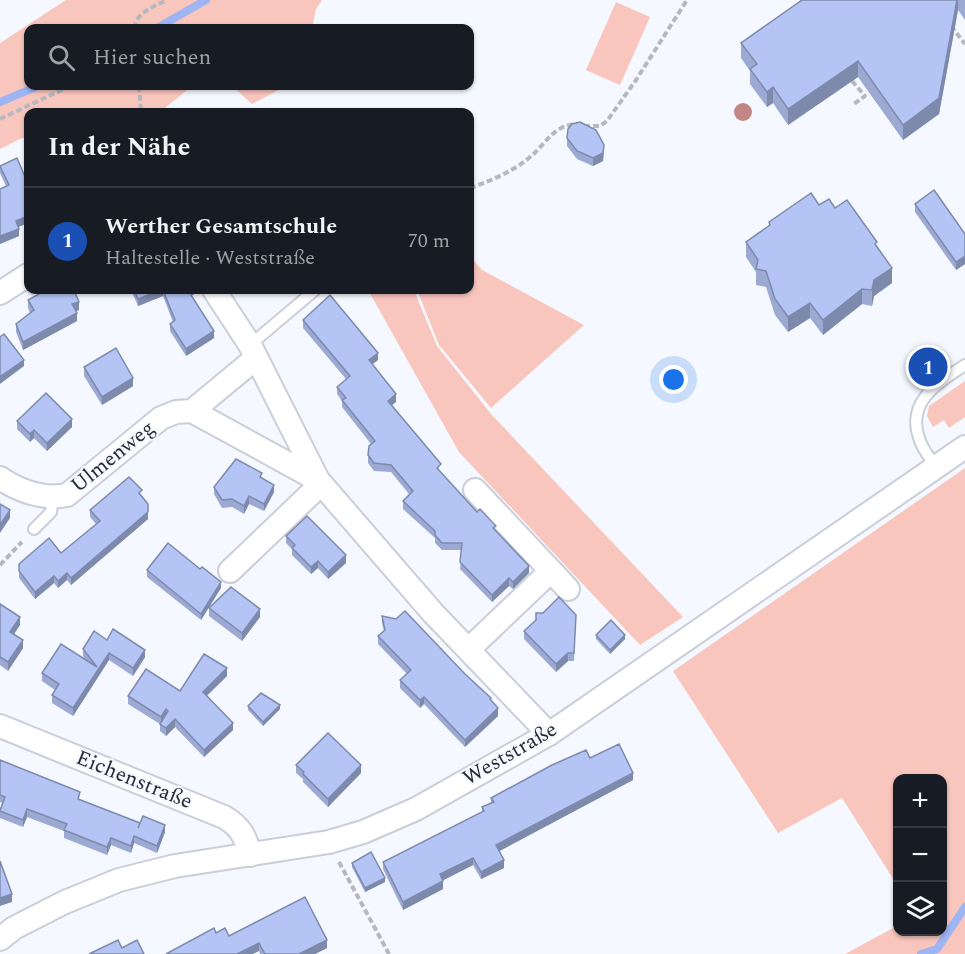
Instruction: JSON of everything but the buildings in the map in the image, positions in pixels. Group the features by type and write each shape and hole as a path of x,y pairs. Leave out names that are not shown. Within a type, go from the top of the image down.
{"street":[{"path":"0,293 24,278"},
{"path":"217,294 253,351 319,482 411,588 549,734"},
{"name":"Ulmenweg","path":"0,478 40,496 53,498 67,495 161,418 176,412 192,411 253,351"},
{"path":"192,411 319,482"},
{"name":"Weststraße","path":"0,939 14,928 65,902 119,880 174,866 329,842 363,832 416,809 549,734 965,447"},
{"path":"230,571 319,482"},
{"path":"476,490 568,589"},
{"path":"469,649 551,571"},
{"name":"Eichenstraße","path":"0,726 224,817 241,830 250,855"}],"lane":[{"path":"253,351 311,294"},
{"path":"936,467 918,438 916,417 918,408 924,396 935,385 965,365"},
{"path":"34,529 51,512 53,498"}],"path":[{"path":"135,24 142,13 167,0"},
{"path":"474,187 491,181 529,158 556,130 564,126 573,124 592,127 600,126 607,121 687,0"},
{"path":"945,18 965,44"},
{"path":"852,81 865,96 855,104"},
{"path":"0,119 62,90"},
{"path":"139,90 141,108"},
{"path":"0,565 34,529"},
{"path":"329,842 389,954"}],"shaded area":[{"path":"66,0 322,0 316,9 313,24 29,24"},
{"path":"616,2 650,17 620,85 586,70"},
{"path":"24,27 24,90 187,90 165,108 24,108 24,138 0,149 0,43"},
{"path":"236,90 278,90 252,104"},
{"path":"474,261 482,270 584,325 491,408 439,345 419,294 474,294"},
{"path":"370,294 416,294 437,346 491,414 683,617 640,645 459,452"},
{"path":"965,381 965,417 949,428 944,420 933,427 927,416 929,406"},
{"path":"965,468 965,954 845,954 893,928 893,936 947,936 947,774 893,774 893,879 842,798 778,833 673,671"}],"waterway":[{"path":"164,24 206,0"},
{"path":"0,102 28,90"},
{"path":"921,954 937,949 965,907"}],"place":[{"name":"Werther Gesamtschule","path":"928,367"}]}
